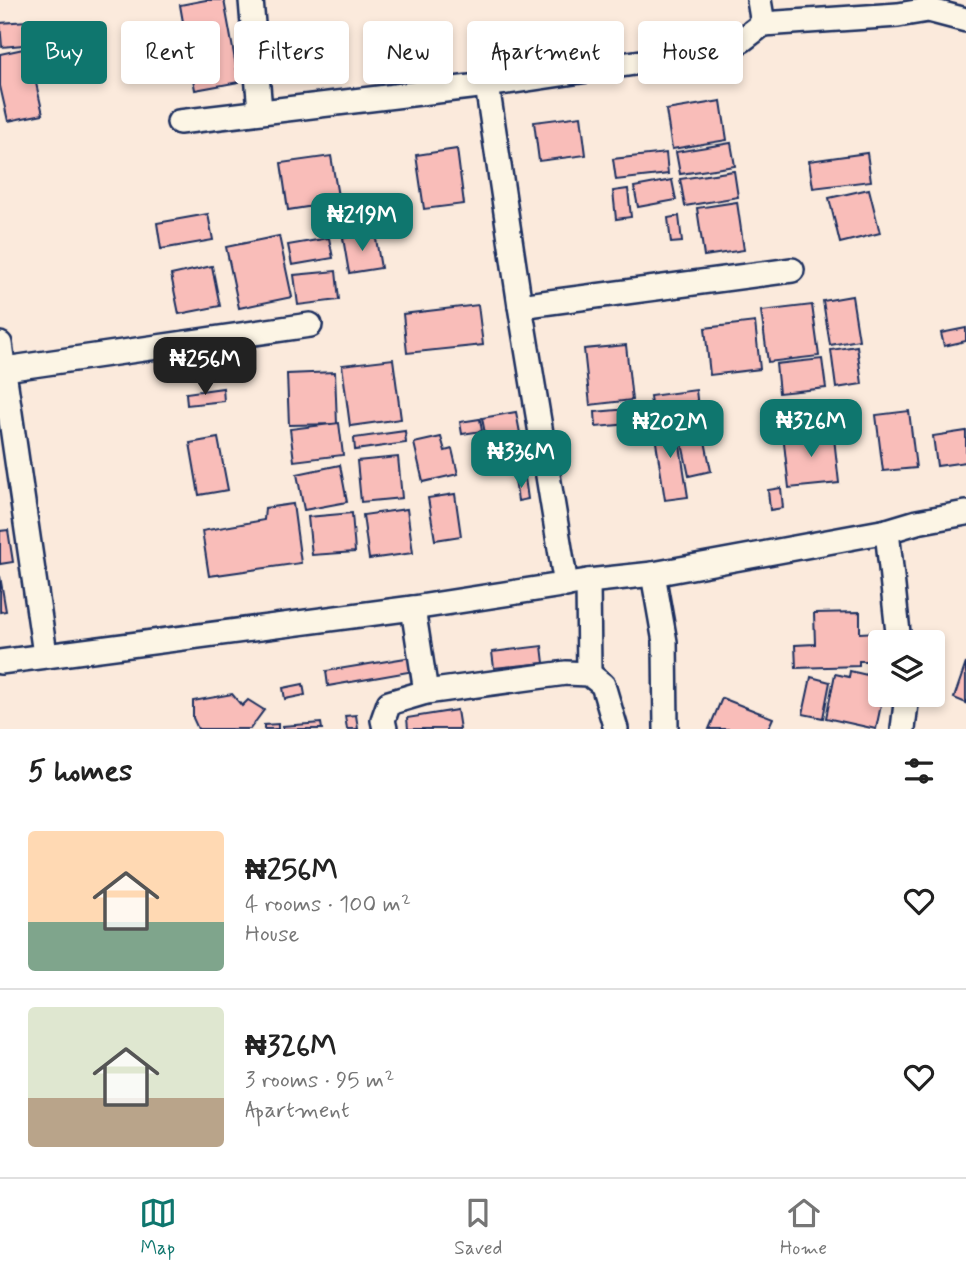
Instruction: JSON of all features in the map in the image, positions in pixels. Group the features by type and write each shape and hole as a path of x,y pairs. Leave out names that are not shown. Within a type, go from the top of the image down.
{"street":[{"path":"251,0 260,111"},
{"path":"759,0 763,24"},
{"path":"179,122 487,85 708,52 742,40 763,24 898,15 928,10 966,20"},
{"path":"487,85 520,306 577,582 589,674"},
{"path":"520,306 792,270"},
{"path":"5,369 310,325"},
{"path":"0,344 45,654"},
{"path":"0,662 413,608 653,573 887,531 966,513"},
{"path":"887,531 898,630"},
{"path":"653,573 665,642 666,729"},
{"path":"413,608 425,692"},
{"path":"385,729 383,720 389,703 425,692 566,673 589,674 603,685 616,729"},
{"path":"903,729 906,707"}],"building":[{"path":"224,0 234,55 234,83 195,90 194,84 220,84 220,21 183,21 180,5"},
{"path":"21,22 21,45 2,47 0,23"},
{"path":"21,50 21,84 36,84 43,114 8,121 0,86 0,54"},
{"path":"721,101 727,140 672,149 666,110"},
{"path":"581,116 586,155 539,161 534,122"},
{"path":"731,143 735,166 680,174 676,152"},
{"path":"457,149 464,204 424,209 416,155"},
{"path":"666,153 668,174 616,180 613,159"},
{"path":"867,153 871,181 813,188 809,161"},
{"path":"331,156 339,202 288,210 281,163"},
{"path":"734,171 738,197 685,206 680,179"},
{"path":"672,180 676,200 638,207 634,187"},
{"path":"628,189 631,217 616,219 613,191"},
{"path":"869,189 880,233 840,243 829,198"},
{"path":"737,202 744,250 704,256 697,208"},
{"path":"340,205 343,220 321,224 317,209"},
{"path":"208,214 213,240 161,249 157,223"},
{"path":"679,216 682,242 671,243 668,218"},
{"path":"375,233 381,268 349,273 343,238"},
{"path":"279,236 292,297 239,308 226,247"},
{"path":"329,238 333,258 292,265 288,245"},
{"path":"212,266 220,306 179,314 171,275"},
{"path":"336,271 339,300 298,305 294,275"},
{"path":"852,296 859,340 830,345 823,301"},
{"path":"478,305 483,345 407,353 403,314"},
{"path":"812,305 819,356 768,362 761,311"},
{"path":"755,322 760,369 710,375 705,328"},
{"path":"966,328 966,341 944,346 941,333"},
{"path":"626,345 632,400 590,405 584,349"},
{"path":"857,346 862,384 836,388 831,350"},
{"path":"393,359 401,419 350,426 342,365"},
{"path":"822,359 826,388 779,393 776,364"},
{"path":"335,372 337,424 289,425 287,374"},
{"path":"223,388 224,401 187,405 186,393"},
{"path":"696,390 698,408 652,414 650,396"},
{"path":"829,403 832,423 783,431 779,411"},
{"path":"628,409 630,424 596,427 595,412"},
{"path":"909,411 916,468 883,471 876,415"},
{"path":"516,412 520,433 486,439 482,418"},
{"path":"700,416 711,471 689,476 677,420"},
{"path":"480,419 482,431 462,434 460,422"},
{"path":"676,420 688,497 665,500 653,423"},
{"path":"339,423 343,455 294,461 290,429"},
{"path":"833,429 839,483 789,488 783,434"},
{"path":"405,431 406,443 355,450 354,438"},
{"path":"966,431 966,462 937,466 933,436"},
{"path":"441,437 445,451 452,449 458,474 423,482 414,443"},
{"path":"218,438 228,490 199,495 190,443"},
{"path":"398,457 402,498 361,502 357,461"},
{"path":"340,465 347,502 304,510 297,474"},
{"path":"525,478 528,499 518,501 515,480"},
{"path":"781,488 783,508 770,510 768,490"},
{"path":"455,494 461,536 435,540 428,498"},
{"path":"293,504 301,563 209,576 202,531 264,520 265,508"},
{"path":"407,509 413,553 369,559 363,515"},
{"path":"352,513 355,552 312,555 308,517"},
{"path":"8,530 13,562 0,564 0,531"},
{"path":"0,576 6,611 0,612"},
{"path":"860,612 860,633 868,633 868,661 859,661 859,666 796,668 795,645 815,644 814,613"},
{"path":"542,646 544,663 494,668 492,652"},
{"path":"412,657 414,671 328,686 326,671"},
{"path":"966,663 966,703 954,698"},
{"path":"850,671 868,675 868,707 881,707 876,729 826,718 835,674 849,677"},
{"path":"811,677 830,682 823,718 803,714"},
{"path":"303,684 305,695 285,699 283,688"},
{"path":"232,694 242,706 248,700 264,710 250,729 198,729 193,718 193,701"},
{"path":"722,698 773,718 768,729 709,729"},
{"path":"457,710 460,729 408,729 407,718"},
{"path":"356,715 358,729 347,729 345,716"},
{"path":"321,723 322,729 283,729 283,726"},
{"path":"278,724 278,729 264,729 264,725"}]}
